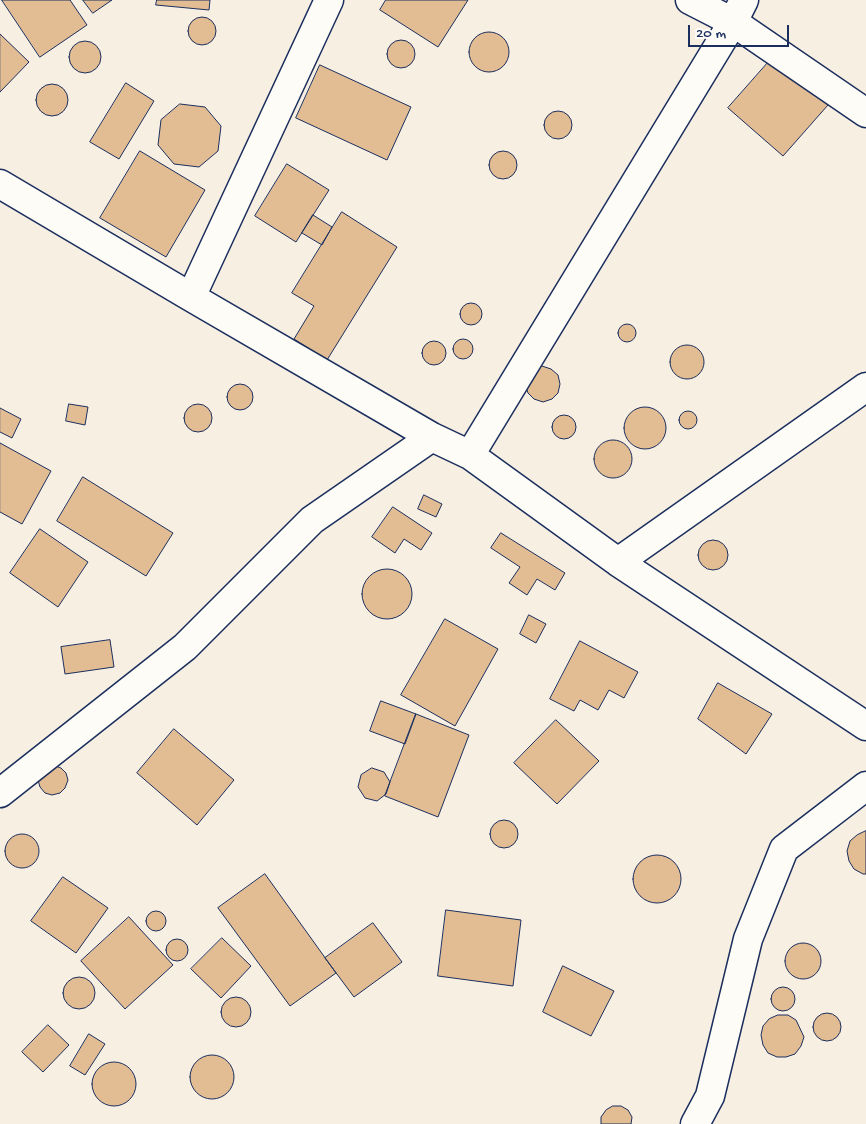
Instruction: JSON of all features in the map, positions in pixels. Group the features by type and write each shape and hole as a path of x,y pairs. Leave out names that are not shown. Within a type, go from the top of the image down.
{"street":[{"path":"190,297 328,0"},
{"path":"690,0 739,11 866,113"},
{"path":"470,455 739,11"},
{"path":"0,184 432,437 470,455 618,562 866,726"},
{"path":"618,562 866,387"},
{"path":"0,793 185,648 312,520 432,437"},
{"path":"695,1124 710,1096 748,939 784,849 866,786"}],"building":[{"path":"2,0 70,0 87,25 40,57"},
{"path":"83,0 112,0 93,13"},
{"path":"157,0 210,0 209,10 156,5"},
{"path":"386,0 468,0 438,47 380,10"},
{"path":"202,17 212,21 216,31 212,41 202,45 192,41 188,31 192,21"},
{"path":"489,32 503,38 509,52 503,66 489,72 475,66 469,52 475,38"},
{"path":"0,34 29,62 0,92"},
{"path":"401,40 411,44 415,54 411,64 401,68 391,64 387,54 391,44"},
{"path":"85,41 96,46 101,57 96,68 85,73 74,68 69,57 74,46"},
{"path":"773,57 828,105 783,156 728,108"},
{"path":"320,65 411,107 387,160 296,118"},
{"path":"126,83 154,101 119,159 90,142"},
{"path":"52,84 58,85 63,89 67,94 67,106 63,111 58,115 52,116 46,115 41,111 37,106 36,100 37,94 41,89 46,85"},
{"path":"180,104 205,107 221,126 218,151 199,167 174,164 158,145 161,120"},
{"path":"558,111 568,115 572,125 568,135 558,139 548,135 544,125 548,115"},
{"path":"140,151 205,190 166,257 100,218"},
{"path":"503,151 513,155 517,165 513,175 503,179 493,175 489,165 493,155"},
{"path":"287,164 329,190 296,242 255,216"},
{"path":"342,212 397,247 327,360 294,339 314,306 292,293"},
{"path":"313,215 332,227 322,245 302,233"},
{"path":"471,303 479,306 482,314 479,322 471,325 463,322 460,314 463,306"},
{"path":"627,324 633,327 636,333 633,339 627,342 621,339 618,333 621,327"},
{"path":"463,339 470,342 473,349 470,356 463,359 456,356 453,349 456,342"},
{"path":"434,341 442,345 446,353 442,361 434,365 426,361 422,353 426,345"},
{"path":"687,345 694,346 699,350 703,355 703,369 699,374 694,378 687,379 680,378 675,374 671,369 670,362 671,355 675,350 680,346"},
{"path":"542,366 551,369 558,375 560,384 558,393 552,399 543,402 534,399 528,393 525,384 533,369"},
{"path":"240,384 249,388 253,397 249,406 240,410 231,406 227,397 231,388"},
{"path":"69,404 88,407 85,425 66,421"},
{"path":"198,404 208,408 212,418 208,428 198,432 188,428 184,418 188,408"},
{"path":"645,407 660,413 666,428 660,443 645,449 630,443 624,428 630,413"},
{"path":"0,408 21,419 12,438 0,432"},
{"path":"688,411 694,414 697,420 694,426 688,429 682,426 679,420 682,414"},
{"path":"559,415 569,415 576,422 576,432 569,439 559,439 552,432 552,422"},
{"path":"613,440 620,441 626,446 631,452 631,466 626,472 620,477 613,478 606,477 600,472 595,466 594,459 595,452 600,446 606,441"},
{"path":"0,443 51,471 22,524 0,512"},
{"path":"83,477 173,533 146,576 57,521"},
{"path":"424,495 442,504 436,517 418,509"},
{"path":"393,507 432,533 421,550 404,539 395,553 372,537"},
{"path":"40,529 88,562 58,607 10,573"},
{"path":"501,533 565,573 555,590 537,579 527,595 509,583 520,567 491,548"},
{"path":"713,540 724,544 728,555 724,566 713,570 702,566 698,555 702,544"},
{"path":"387,569 401,573 408,580 412,594 408,608 401,615 387,619 373,615 366,608 362,594 366,580 373,573"},
{"path":"529,615 546,624 536,643 520,634"},
{"path":"445,619 498,649 455,726 401,695"},
{"path":"110,640 114,667 65,674 61,647"},
{"path":"580,641 638,672 624,698 609,690 598,710 580,700 574,711 550,699"},
{"path":"718,683 772,714 746,754 698,719"},
{"path":"381,701 416,714 405,744 370,731"},
{"path":"416,714 469,735 438,817 385,796"},
{"path":"556,720 599,761 557,804 514,763"},
{"path":"174,729 234,780 197,825 137,773"},
{"path":"53,765 61,768 66,773 68,780 65,788 60,793 52,795 45,793 40,787 38,780"},
{"path":"372,768 384,772 390,782 386,794 377,801 365,798 358,787 361,775"},
{"path":"504,820 514,824 518,834 514,844 504,848 494,844 490,834 494,824"},
{"path":"866,831 866,874 863,874 854,869 849,861 847,851 850,841"},
{"path":"22,834 29,835 34,839 38,844 38,858 34,863 29,867 22,868 15,867 10,863 6,858 5,851 6,844 10,839 15,835"},
{"path":"657,855 666,857 674,862 679,870 681,879 679,888 674,896 666,901 657,903 648,901 640,896 635,888 633,879 635,870 640,862 648,857"},
{"path":"265,874 336,973 290,1006 218,908"},
{"path":"63,877 108,908 76,953 31,921"},
{"path":"446,910 521,920 513,986 438,976"},
{"path":"152,911 160,911 166,917 166,925 160,931 152,931 146,925 146,917"},
{"path":"129,917 173,965 125,1009 81,961"},
{"path":"373,923 402,962 354,997 325,958"},
{"path":"222,938 251,966 221,998 191,969"},
{"path":"177,939 187,946 188,950 181,960 177,961 167,954 166,950 173,940"},
{"path":"803,943 816,948 821,961 816,974 803,979 790,974 785,961 790,948"},
{"path":"563,966 614,991 591,1036 543,1012"},
{"path":"79,977 91,981 95,993 91,1005 79,1009 67,1005 63,993 67,981"},
{"path":"783,987 792,990 795,999 792,1008 783,1011 774,1008 771,999 774,990"},
{"path":"236,997 242,998 250,1006 250,1018 242,1026 236,1027 230,1026 222,1018 221,1012 222,1006 230,998"},
{"path":"827,1013 837,1017 841,1027 837,1037 827,1041 817,1037 813,1027 817,1017"},
{"path":"778,1015 788,1015 796,1020 804,1037 801,1046 795,1054 786,1057 777,1057 768,1053 763,1045 761,1035 763,1026 769,1019"},
{"path":"48,1025 69,1045 43,1072 22,1052"},
{"path":"89,1034 105,1044 85,1075 70,1066"},
{"path":"208,1055 216,1055 228,1061 234,1077 228,1093 216,1099 208,1099 196,1093 190,1081 190,1073 196,1061"},
{"path":"114,1062 126,1066 132,1072 136,1084 132,1096 126,1102 114,1106 102,1102 96,1096 92,1084 96,1072 102,1066"},
{"path":"613,1106 621,1106 628,1110 632,1117 631,1124 601,1124 601,1117 606,1110"}]}
